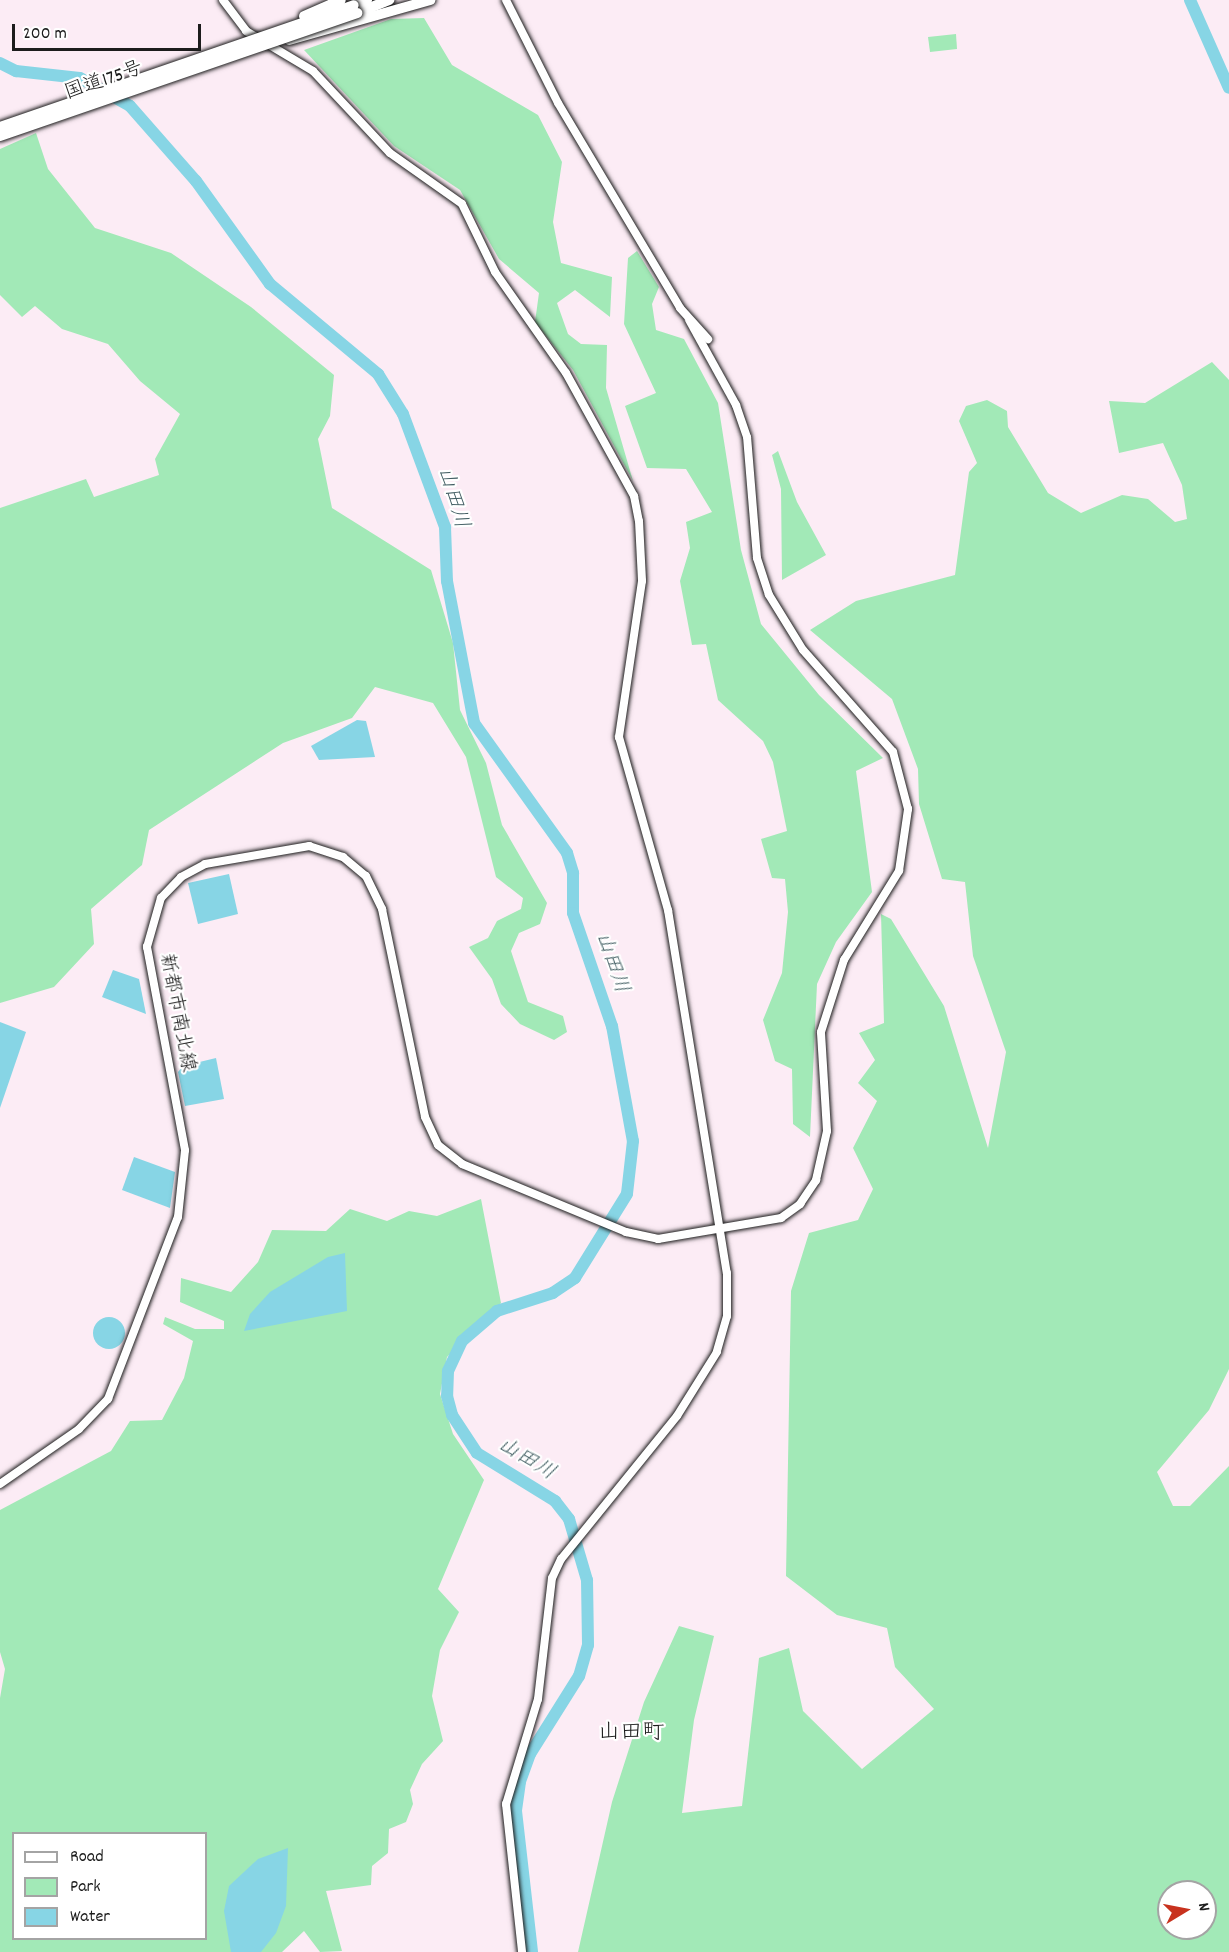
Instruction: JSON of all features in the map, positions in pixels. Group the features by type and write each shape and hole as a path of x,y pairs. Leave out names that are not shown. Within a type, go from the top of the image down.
{"highway":[{"path":"230,49 341,0"},
{"name":"国道175号","path":"0,127 230,49 356,13 367,0"},
{"name":"国道175号","path":"0,136 283,40 389,0"},
{"path":"356,13 430,0"}],"street":[{"path":"223,0 246,31 313,71 390,153 462,204 495,272 566,373 634,496 642,581 619,737 668,910 729,1294 717,1352 677,1416 570,1549 552,1578 538,1699 506,1804 522,1952"},
{"path":"506,0 558,103 689,320 708,339"},
{"name":"新都市南北線","path":"0,1484 79,1429 108,1399 178,1217 185,1150 147,947 161,898 191,870 296,845 333,852 355,866 382,909 425,1117 438,1145 462,1164 626,1232 672,1239 719,1232 781,1218 800,1204 816,1180 826,1131 821,1032 844,960 899,871 908,809 893,752 803,650 769,595 757,558 747,436 736,405 689,320"}],"green space":[{"path":"424,18 452,65 538,115 562,162 553,222 561,263 612,277 610,317 575,290 557,303 568,334 581,344 607,345 606,388 633,481 573,370 535,322 539,293 499,259 460,190 394,146 304,50 391,19"},
{"path":"956,34 957,49 930,52 928,37"},
{"path":"36,133 48,169 95,228 171,253 251,307 334,375 330,416 318,439 332,508 431,570 453,643 460,710 486,763 502,825 547,903 540,924 519,933 511,951 528,1002 563,1016 567,1032 554,1040 520,1024 501,1004 492,979 469,947 488,938 497,921 521,909 523,898 496,877 466,757 433,703 375,687 352,718 283,743 149,830 142,865 91,909 94,944 54,987 0,1003 0,508 86,479 94,497 159,475 155,459 180,414 140,381 108,344 62,329 35,306 22,317 0,295 0,149"},
{"path":"637,251 659,287 652,304 656,330 684,339 718,403 741,550 761,624 819,695 883,758 856,771 872,892 836,942 817,984 810,1137 793,1124 792,1069 775,1061 763,1020 782,973 788,912 785,879 772,878 761,839 787,831 773,762 763,741 718,700 706,644 692,645 680,581 690,548 686,522 712,512 686,469 647,468 625,406 656,393 624,324 628,258"},
{"path":"1212,362 1229,380 1229,1369 1209,1410 1157,1472 1173,1506 1190,1506 1229,1466 1229,1952 578,1952 612,1802 644,1702 679,1626 714,1636 694,1720 682,1813 742,1806 759,1658 789,1648 803,1711 862,1769 934,1709 895,1667 887,1628 837,1615 786,1576 791,1291 809,1233 858,1220 873,1189 853,1148 877,1101 858,1083 875,1060 859,1033 884,1023 881,914 891,919 944,1006 988,1148 1006,1052 973,956 965,882 942,879 919,804 918,769 892,699 810,630 856,601 955,575 969,472 977,463 959,421 966,406 987,400 1007,411 1008,427 1048,493 1081,513 1122,495 1148,499 1175,522 1187,519 1182,485 1163,443 1119,453 1109,401 1145,403"},
{"path":"778,451 797,502 826,555 782,580 781,489 772,455"},
{"path":"481,1199 501,1303 447,1357 440,1394 453,1434 484,1480 438,1589 459,1612 440,1650 432,1696 443,1741 422,1764 410,1790 413,1804 406,1822 389,1829 388,1853 372,1866 371,1885 326,1891 342,1951 320,1952 304,1931 282,1952 0,1952 0,1698 5,1669 0,1652 0,1510 111,1451 130,1421 162,1420 184,1378 193,1341 163,1324 165,1317 195,1329 224,1329 224,1321 180,1302 181,1278 231,1292 258,1262 272,1230 326,1231 350,1209 387,1221 409,1211 437,1216"}],"water":[{"path":"357,720 366,721 375,757 319,760 311,746"},
{"path":"229,874 238,914 198,924 188,883"},
{"path":"113,970 139,979 146,1014 102,997"},
{"path":"0,1022 26,1032 0,1108"},
{"path":"216,1058 224,1099 185,1106 178,1072 183,1066"},
{"path":"134,1157 175,1172 170,1208 122,1190"},
{"path":"345,1253 347,1311 244,1331 250,1314 270,1292 328,1257"},
{"path":"109,1317 121,1321 125,1333 121,1345 109,1349 97,1345 93,1333 97,1321"},
{"path":"288,1848 286,1906 276,1933 261,1952 231,1952 224,1911 229,1886 258,1859"}],"waterway":[{"path":"1190,0 1229,88"},
{"name":"山田川","path":"0,63 16,71 80,78 130,106 196,181 270,284 378,374 403,414 445,527 447,581 474,723 567,853 573,873 573,913 612,1026 633,1141 627,1194 575,1278 553,1293 497,1311 462,1341 448,1371 447,1396 452,1415 477,1453 555,1501 569,1519 587,1580 588,1645 579,1676 530,1754 520,1782 516,1811 532,1952"}],"district":[{"name":"山田町","path":"631,1734"}]}
